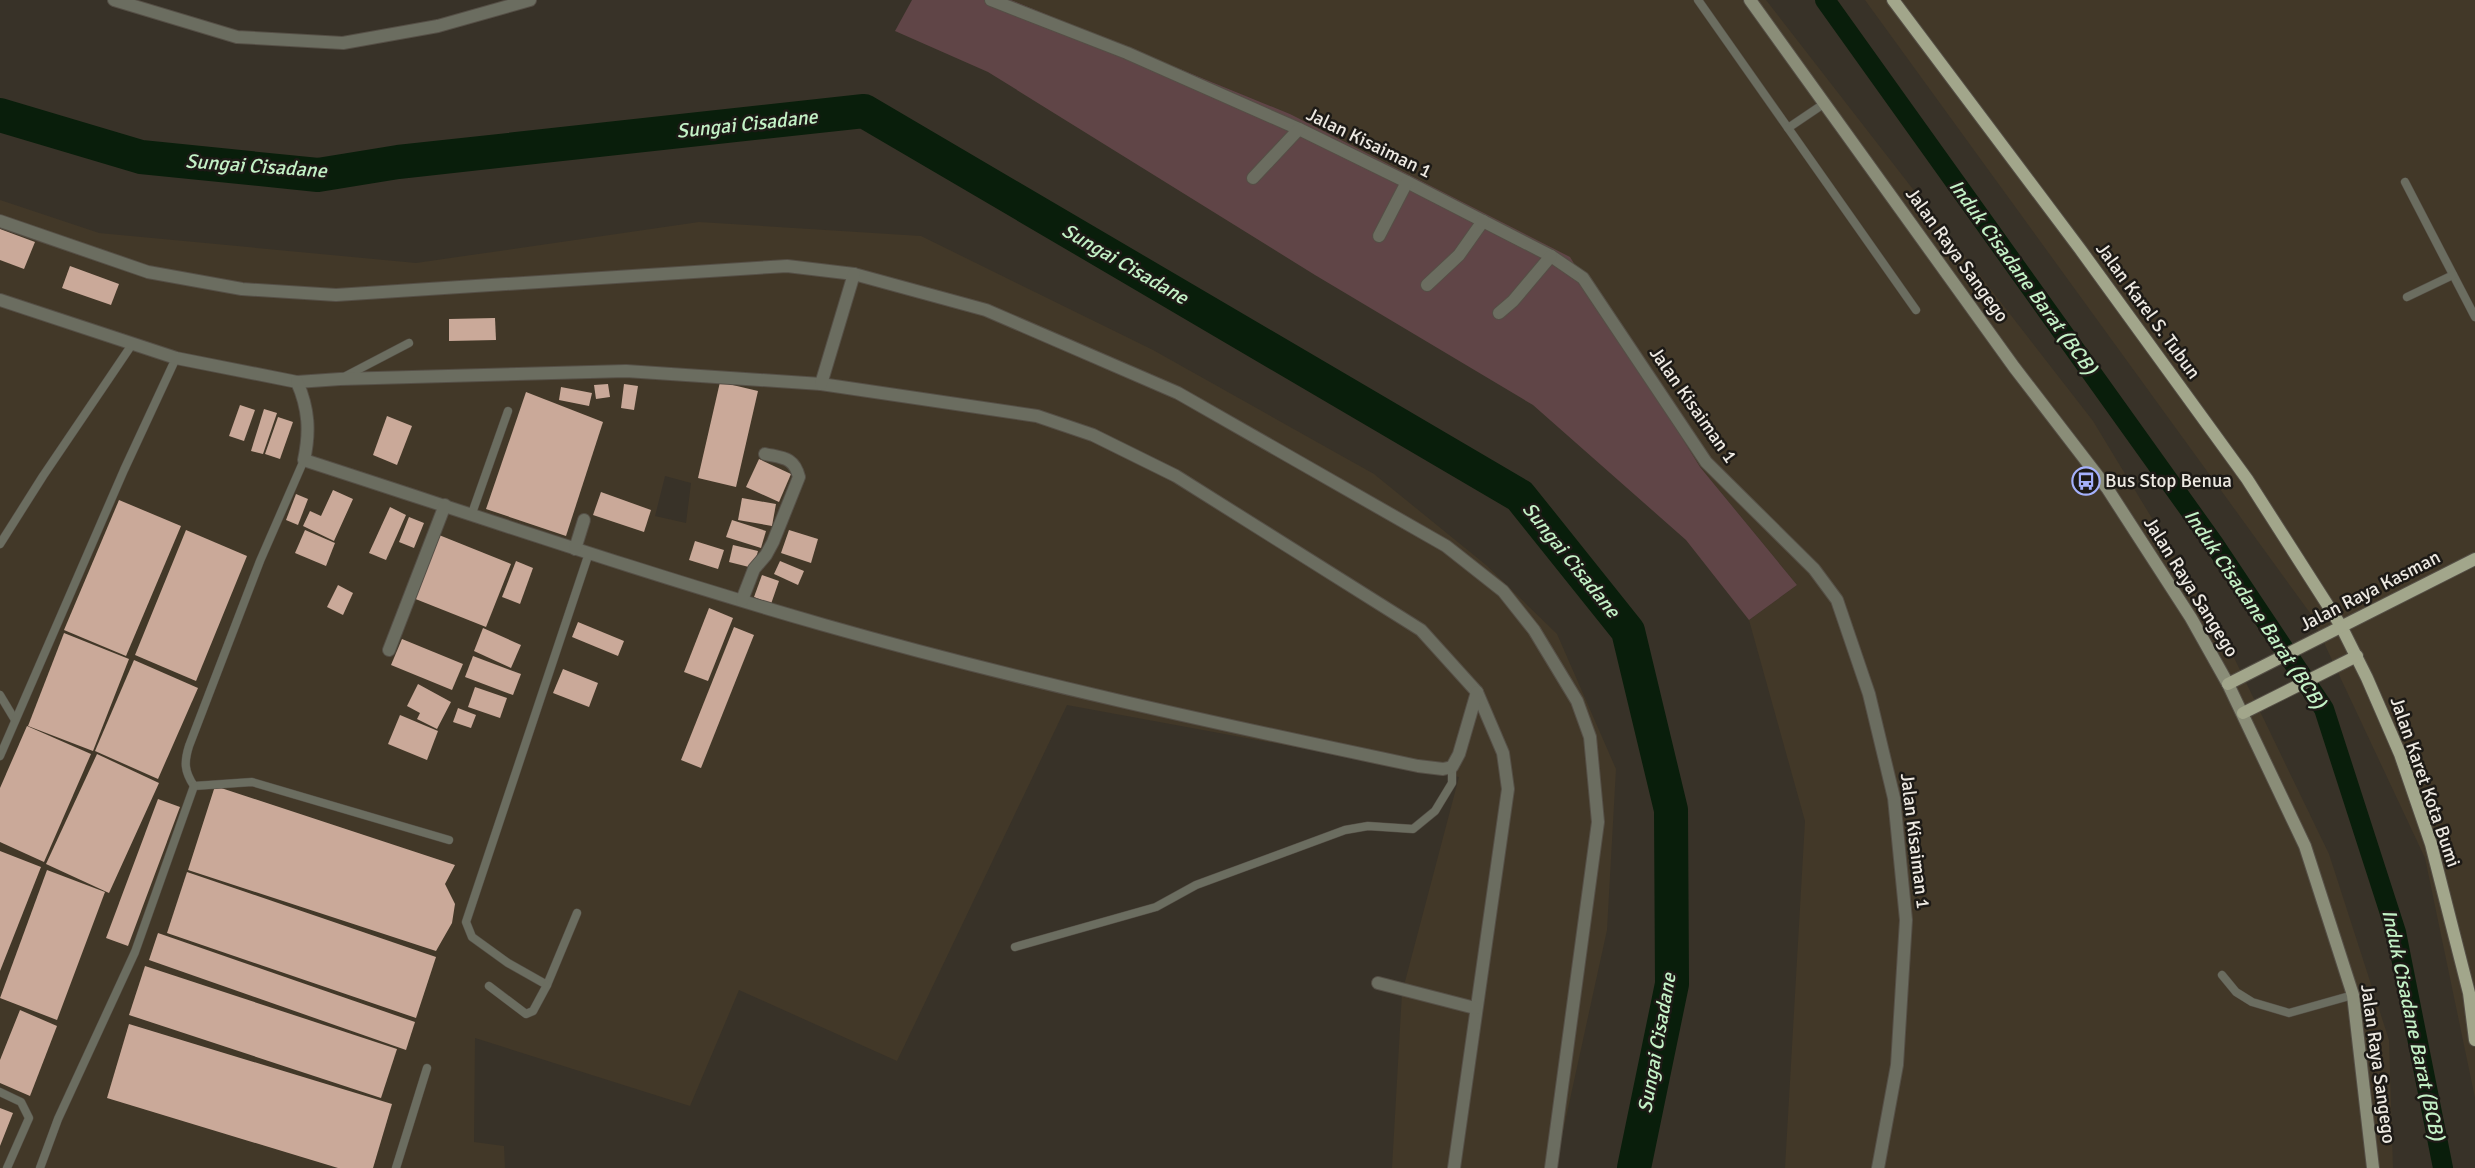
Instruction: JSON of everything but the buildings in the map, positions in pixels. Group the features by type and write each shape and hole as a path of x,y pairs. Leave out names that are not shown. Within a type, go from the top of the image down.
{"main road":[{"name":"Jalan Karel S. Tubun","path":"1893,0 2080,249 2247,479 2341,626 2357,656"},
{"name":"Jalan Raya Kasman","path":"2228,684 2475,559"},
{"path":"2243,712 2357,656"},
{"name":"Jalan Karet Kota Bumi","path":"2357,656 2400,754 2431,844 2469,993 2475,1040"}],"street":[{"path":"114,0 237,37 343,43 438,26 530,0"},
{"name":"Jalan Kisaiman 1","path":"991,0 1127,53 1299,129 1551,256 1583,278 1706,462 1814,569 1836,600 1870,694 1894,798 1906,920 1896,1065 1878,1168"},
{"name":"Jalan Raya Sangego","path":"1750,0 2014,367 2106,488 2191,618 2243,712 2305,846 2353,995 2373,1168"},
{"path":"1253,178 1299,129"},
{"path":"1379,236 1407,182"},
{"path":"1427,285 1459,255 1483,221"},
{"path":"0,222 148,272 242,289 336,295 787,266 854,274 986,310 1178,393 1446,546 1503,592 1534,630 1577,701 1590,737 1598,822 1551,1168"},
{"path":"1499,313 1514,301 1551,256"},
{"path":"821,384 854,274"},
{"path":"0,300 176,358 297,382 340,378 626,371 821,384 1037,416 1093,435 1176,476 1421,630 1477,692 1503,752 1508,788 1501,851 1476,1008 1454,1168"},
{"path":"297,382 305,399 308,419 308,438 304,460 576,549 822,624 972,666 1159,711 1443,770 1452,767 1459,754 1477,692"},
{"path":"742,600 754,569 766,555 773,542 799,477 796,466 789,460 765,454"},
{"path":"388,650 445,505"},
{"path":"576,549 584,520"},
{"path":"1378,983 1476,1008"}],"lane":[{"path":"1698,0 1916,310"},
{"path":"1788,128 1826,104"},
{"path":"2405,182 2475,317"},
{"path":"2407,297 2453,275"},
{"path":"0,544 43,476 133,343"},
{"path":"340,378 409,343"},
{"path":"0,756 176,358"},
{"path":"471,516 508,411"},
{"path":"40,1168 58,1119 136,952 194,786 185,768 189,746 260,561 304,460"},
{"path":"547,985 508,963 472,937 466,922 589,553"},
{"path":"0,695 15,720"},
{"path":"1015,947 1156,907 1196,885 1345,830 1368,826 1413,829 1435,811 1440,804 1452,783 1452,767"},
{"path":"194,786 252,782 450,840"},
{"path":"489,986 526,1014 533,1011 547,985 577,913"},
{"path":"2222,976 2236,992 2252,1002 2289,1013 2353,995"},
{"path":"396,1168 427,1068"},
{"path":"0,1092 21,1102 29,1118 8,1168"}],"shaded area":[{"path":"912,0 1011,0 1290,114 1570,257 1700,467 1797,585 1749,620 1686,540 1533,405 1315,275 988,72 895,31"},
{"path":"1011,0 1766,0 2093,421 2224,637 2329,854 2389,1040 2393,1168 1785,1168 1805,821 1749,620 1797,585 1700,467 1290,114"},
{"path":"1865,0 2475,0 2475,1098 2425,858 2310,613"},
{"path":"0,200 99,233 416,263 699,222 921,236 1153,350 1374,474 1486,565 1557,634 1616,769 1607,930 1555,1168 1392,1168 1402,993 1459,777 1067,705 897,1061 739,990 690,1106 475,1038 474,1142 504,1146 505,1168 0,1168","holes":["665,476 691,483 686,523 655,516"]}],"waterway":[{"name":"Induk Cisadane Barat (BCB)","path":"1825,0 2214,544 2324,709 2396,932 2443,1168"},
{"name":"Sungai Cisadane","path":"0,115 141,157 318,175 398,162 864,111 1520,496 1628,631 1671,810 1672,984 1634,1168"}],"place":[{"name":"Bus Stop Benua","path":"2086,481"}]}
